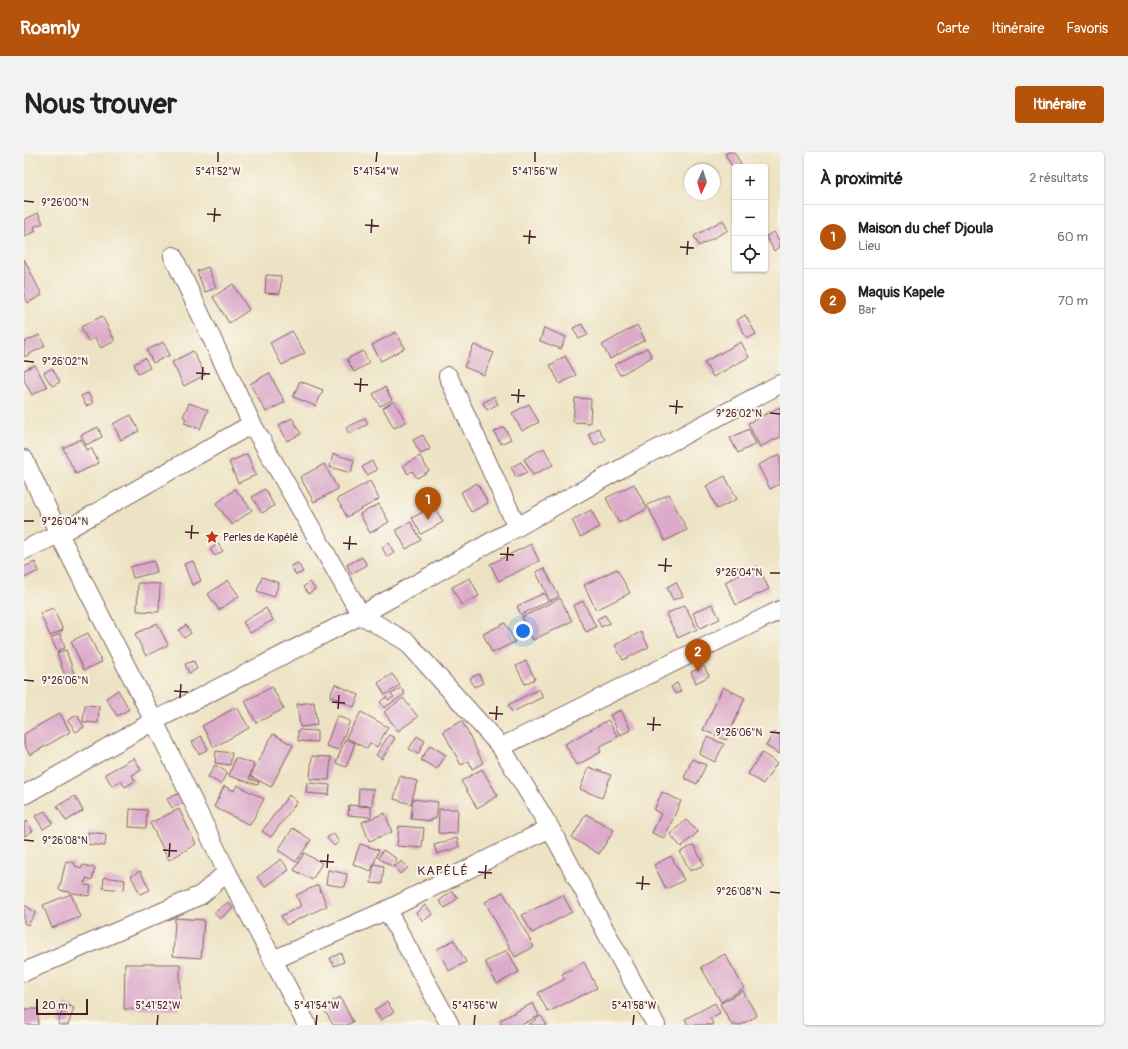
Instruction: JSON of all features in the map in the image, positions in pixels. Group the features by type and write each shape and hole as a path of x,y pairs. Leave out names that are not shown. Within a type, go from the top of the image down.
{"street":[{"path":"173,256 252,424 361,615 407,642 501,748 550,828 656,1025"},
{"path":"448,376 517,527"},
{"path":"24,795 154,722 361,615 631,463 780,384"},
{"path":"24,550 59,534 252,424"},
{"path":"24,459 59,534 154,722 227,872 307,1025"},
{"path":"501,748 780,610"},
{"path":"273,960 387,910 550,828"},
{"path":"24,972 201,896 227,872"},
{"path":"387,910 450,1025"}],"building":[{"path":"734,152 741,164 732,164 732,166 725,154"},
{"path":"38,213 43,223 34,227 36,231 24,237 24,220"},
{"path":"723,220 728,230 699,246 694,236"},
{"path":"774,232 780,242 780,247 774,251 768,240 768,235"},
{"path":"24,259 42,295 28,303 24,295"},
{"path":"208,267 216,288 205,292 197,271"},
{"path":"266,275 281,276 280,294 265,293"},
{"path":"233,284 249,310 229,323 213,297"},
{"path":"745,315 756,334 747,339 737,320"},
{"path":"102,316 115,341 101,348 95,338 88,341 81,327"},
{"path":"582,324 588,335 579,339 573,328"},
{"path":"637,325 645,340 610,359 602,345"},
{"path":"544,328 566,337 561,349 540,341"},
{"path":"292,331 305,353 282,365 270,343"},
{"path":"396,332 405,348 381,361 372,345"},
{"path":"39,335 45,346 24,357 24,342"},
{"path":"163,342 170,355 153,363 147,350"},
{"path":"741,342 749,357 713,377 704,362"},
{"path":"474,345 494,353 484,375 464,367"},
{"path":"647,348 652,357 620,375 614,365"},
{"path":"193,351 205,375 184,386 172,362"},
{"path":"363,351 369,363 354,372 347,359"},
{"path":"565,356 576,375 560,384 550,365"},
{"path":"145,358 150,368 138,374 134,364"},
{"path":"35,365 47,387 32,395 24,380 24,370"},
{"path":"52,368 60,382 52,386 44,373"},
{"path":"269,373 285,402 266,412 250,384"},
{"path":"300,381 323,390 316,406 293,397"},
{"path":"385,387 392,400 380,406 373,394"},
{"path":"88,393 93,403 86,406 81,396"},
{"path":"494,396 498,404 487,410 483,403"},
{"path":"575,398 591,399 590,423 573,422"},
{"path":"394,401 406,422 394,428 383,408"},
{"path":"189,403 208,410 200,429 184,423 186,418 183,417"},
{"path":"529,404 539,422 522,431 512,413"},
{"path":"780,407 780,437 760,447 748,423"},
{"path":"131,415 139,431 121,440 113,424"},
{"path":"292,418 301,434 287,441 279,425"},
{"path":"365,418 368,424 349,434 346,428"},
{"path":"98,427 102,437 86,445 81,435"},
{"path":"504,427 511,439 501,444 494,432"},
{"path":"598,428 605,440 595,445 588,434"},
{"path":"749,429 756,444 738,453 730,438"},
{"path":"423,435 430,449 421,454 413,440"},
{"path":"81,439 86,450 91,448 99,463 76,474 63,448"},
{"path":"544,448 553,465 533,475 524,459"},
{"path":"247,454 256,475 238,483 229,462"},
{"path":"333,454 354,460 351,473 330,467"},
{"path":"780,454 780,484 770,489 758,465"},
{"path":"420,456 429,471 417,478 412,471 408,474 403,465"},
{"path":"372,461 377,470 367,475 362,467"},
{"path":"521,462 527,472 516,477 511,467"},
{"path":"324,464 338,489 314,502 300,477"},
{"path":"725,476 737,499 717,509 706,486"},
{"path":"370,481 379,499 347,517 337,499"},
{"path":"477,483 488,503 471,512 461,492"},
{"path":"634,484 647,509 619,523 606,498"},
{"path":"235,489 252,510 232,525 216,504"},
{"path":"265,489 274,506 262,513 252,497"},
{"path":"669,494 687,530 665,541 647,505"},
{"path":"379,504 389,522 370,533 360,514"},
{"path":"434,506 443,522 421,534 412,518"},
{"path":"591,510 600,527 580,537 572,520"},
{"path":"411,522 421,540 406,549 396,530"},
{"path":"389,543 394,553 387,557 382,547"},
{"path":"218,544 223,551 215,556 210,549"},
{"path":"531,544 539,561 499,581 490,564"},
{"path":"362,557 367,565 351,574 347,565"},
{"path":"154,561 157,572 133,578 130,567"},
{"path":"193,561 201,581 192,585 184,564"},
{"path":"35,562 39,571 24,578 24,567"},
{"path":"298,563 303,572 296,575 291,566"},
{"path":"758,566 769,589 736,605 725,582"},
{"path":"544,568 559,596 550,601 536,572"},
{"path":"617,569 630,593 596,610 584,585"},
{"path":"262,577 279,583 274,597 257,591"},
{"path":"470,578 479,596 461,605 452,587"},
{"path":"228,580 239,596 219,610 208,594"},
{"path":"310,582 315,589 309,594 303,587"},
{"path":"676,582 683,596 673,600 667,587"},
{"path":"138,583 160,584 159,612 137,611"},
{"path":"544,593 548,601 521,615 517,606"},
{"path":"560,598 572,621 533,640 522,617"},
{"path":"583,601 596,627 586,632 573,606"},
{"path":"712,604 720,619 700,628 693,613"},
{"path":"685,605 697,629 678,638 666,614"},
{"path":"53,608 63,630 50,636 40,613"},
{"path":"266,608 273,620 250,633 243,622"},
{"path":"605,615 610,623 601,627 597,619"},
{"path":"157,623 168,645 146,656 135,634"},
{"path":"505,623 515,642 492,653 483,634"},
{"path":"186,625 191,633 184,638 179,630"},
{"path":"641,632 649,647 623,660 615,645"},
{"path":"88,633 102,662 84,670 71,641"},
{"path":"60,634 65,648 57,651 51,638"},
{"path":"66,650 75,676 66,679 57,653"},
{"path":"194,661 197,669 189,673 185,664"},
{"path":"526,661 535,679 525,684 516,666"},
{"path":"704,666 709,676 696,683 691,672"},
{"path":"392,674 400,685 385,695 378,683"},
{"path":"479,674 483,683 474,687 470,678"},
{"path":"677,683 681,691 675,694 671,687"},
{"path":"335,684 359,695 354,707 330,696"},
{"path":"272,687 284,709 256,723 245,701"},
{"path":"723,687 745,698 726,740 703,730"},
{"path":"401,688 405,694 384,708 380,702 386,697 388,700 394,697 391,694"},
{"path":"539,689 543,697 512,712 508,705"},
{"path":"118,690 129,709 117,716 106,698"},
{"path":"403,698 418,717 398,731 384,712"},
{"path":"314,702 317,725 300,727 297,704"},
{"path":"85,705 99,706 98,723 83,722"},
{"path":"237,707 249,728 214,747 202,726"},
{"path":"621,710 631,730 620,735 610,715"},
{"path":"361,712 388,727 377,747 370,743 367,749 346,737"},
{"path":"60,713 70,732 30,755 24,744 24,734"},
{"path":"77,715 84,727 76,732 68,720"},
{"path":"337,716 350,721 338,750 326,746"},
{"path":"608,720 618,737 599,747 601,752 577,765 565,744"},
{"path":"462,721 483,763 472,769 469,761 461,765 443,731"},
{"path":"298,730 317,731 317,742 298,741"},
{"path":"774,732 780,736 780,754 766,746"},
{"path":"273,734 293,745 271,787 250,776"},
{"path":"389,735 395,738 382,759 376,755"},
{"path":"201,736 208,749 199,754 192,742"},
{"path":"417,736 425,741 418,754 409,749"},
{"path":"707,737 724,744 715,762 699,754"},
{"path":"345,739 355,743 346,767 336,763"},
{"path":"430,745 446,755 437,769 421,760"},
{"path":"216,751 232,753 230,765 215,763"},
{"path":"762,753 777,763 763,784 748,774"},
{"path":"312,756 331,757 329,780 310,779"},
{"path":"134,758 141,770 132,775 135,781 125,787 121,781 112,786 105,774"},
{"path":"235,758 254,764 249,779 259,782 258,785 229,776"},
{"path":"692,759 706,765 697,784 684,778"},
{"path":"215,765 227,772 221,784 208,777"},
{"path":"589,767 611,775 602,798 580,789"},
{"path":"482,769 498,796 477,808 461,781"},
{"path":"400,776 417,781 411,804 394,799"},
{"path":"307,783 330,785 329,795 306,793"},
{"path":"237,785 264,799 250,825 214,807 224,786 234,791"},
{"path":"359,788 373,789 372,806 358,805"},
{"path":"662,792 681,801 664,838 652,833 661,814 654,810"},
{"path":"180,793 185,802 172,808 167,799"},
{"path":"289,795 297,802 271,837 262,831"},
{"path":"75,796 83,811 66,821 57,806"},
{"path":"413,799 438,802 436,819 432,819 432,821 411,819"},
{"path":"349,805 371,807 371,817 348,815"},
{"path":"130,809 147,810 146,828 129,827"},
{"path":"179,809 196,844 169,860 150,823"},
{"path":"439,809 458,809 457,834 438,833"},
{"path":"45,811 53,823 43,829 35,816"},
{"path":"385,813 392,832 369,841 362,822"},
{"path":"586,814 614,830 599,854 572,838"},
{"path":"686,820 698,832 681,847 670,834"},
{"path":"27,821 33,831 24,836 24,823"},
{"path":"399,826 424,828 422,848 397,846"},
{"path":"293,828 311,840 296,862 278,850"},
{"path":"88,832 106,834 105,846 87,844"},
{"path":"333,833 339,842 334,846 327,838"},
{"path":"457,838 459,847 437,854 434,845"},
{"path":"360,844 379,850 371,871 353,864"},
{"path":"694,845 704,865 690,871 680,852"},
{"path":"383,850 397,859 393,867 378,858"},
{"path":"304,853 322,863 312,880 294,870"},
{"path":"671,856 684,880 666,889 654,865"},
{"path":"281,859 289,870 265,887 257,877"},
{"path":"66,861 75,863 75,866 82,868 83,865 95,868 92,880 86,878 85,885 91,886 89,896 59,890"},
{"path":"402,861 408,868 400,874 395,866"},
{"path":"374,864 384,866 382,884 371,883"},
{"path":"328,870 347,874 345,887 326,884"},
{"path":"140,871 150,890 140,894 131,876"},
{"path":"104,877 125,880 124,890 103,888"},
{"path":"318,885 327,906 286,925 281,916 301,906 296,895"},
{"path":"452,891 458,898 445,908 439,901"},
{"path":"503,892 534,947 515,957 485,902"},
{"path":"71,894 80,917 52,928 43,905"},
{"path":"563,895 572,912 532,933 522,915"},
{"path":"228,902 233,908 220,919 214,913"},
{"path":"24,905 36,912 28,925 24,923"},
{"path":"425,905 433,914 423,921 416,913"},
{"path":"175,918 204,920 201,958 173,956"},
{"path":"454,940 466,962 449,971 437,949"},
{"path":"507,950 519,972 497,984 485,962"},
{"path":"341,953 344,962 334,966 330,958"},
{"path":"725,954 744,988 721,1002 701,967"},
{"path":"584,962 597,988 548,1012 538,993 565,979 562,974"},
{"path":"125,964 180,964 180,1010 124,1009"},
{"path":"743,991 757,1016 740,1025 732,1025 720,1004"},
{"path":"340,997 353,1022 347,1025 333,1025 323,1007"},
{"path":"387,1002 394,1012 381,1020 374,1010"},
{"path":"533,1003 539,1016 521,1025 502,1025 500,1020"},
{"path":"715,1003 720,1013 710,1018 713,1024 688,1025 685,1019"},
{"path":"65,1004 74,1008 68,1025 60,1025 58,1024"},
{"path":"24,1009 38,1009 38,1025 24,1025"},
{"path":"541,1016 547,1025 528,1025"}],"place":[{"name":"Maison du chef Djoula","path":"428,520"},
{"name":"Perles de Kapélé","path":"212,537"},
{"name":"Maquis Kapele","path":"698,672"}],"district":[{"name":"KAPÉLÉ","path":"443,870"}]}
